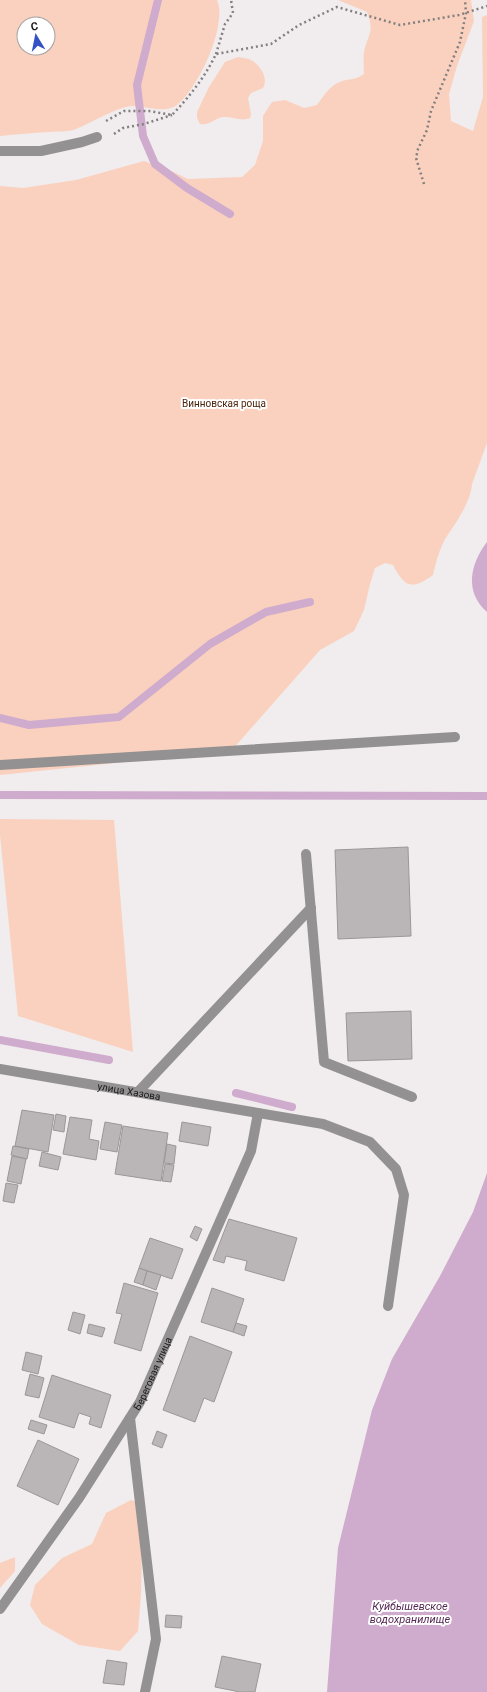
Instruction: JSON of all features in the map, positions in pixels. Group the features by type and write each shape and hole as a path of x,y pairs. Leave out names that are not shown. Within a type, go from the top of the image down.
{"street":[{"path":"0,151 41,151 82,142 97,137"},
{"path":"0,765 455,737"},
{"path":"306,854 324,1062 412,1097"},
{"path":"138,1092 311,908"},
{"name":"улица Хазова","path":"0,1068 323,1124 370,1142 396,1169 404,1195 388,1306"},
{"name":"Береговая улица","path":"0,1609 79,1498 140,1402 251,1151 258,1113"},
{"path":"130,1418 156,1639 145,1692"}],"path":[{"path":"172,115 148,111 124,111 101,123 97,137 108,138 123,128 144,124 172,115 193,92 208,70 216,54 225,24 234,13 231,0"},
{"path":"424,184 416,158 418,149 427,130 431,111 460,42 466,13 465,0"},
{"path":"216,54 271,44 298,25 337,7 400,26 466,13 487,6"}],"green space":[{"path":"0,0 217,0 219,11 218,25 215,40 209,56 194,85 177,105 167,109 133,106 126,107 111,112 70,131 0,136"},
{"name":"Винновская роща","path":"338,0 471,0 474,21 457,66 449,94 451,121 473,131 483,97 482,17 487,15 487,443 466,505 443,543 433,575 420,583 410,584 401,578 393,565 385,563 375,568 364,610 354,631 320,650 231,751 0,775 0,186 23,188 76,180 144,161 188,179 242,177 255,165 263,141 263,116 272,102 285,100 304,108 317,105 327,92 336,84 357,78 364,74 364,52 371,29 367,12"},
{"path":"238,57 249,59 254,62 263,72 265,80 263,88 251,93 248,98 251,114 250,118 240,119 221,117 206,124 200,124 197,118 197,112 209,87 225,62"},
{"path":"0,819 114,820 133,1052 18,1016 0,835"},
{"path":"131,1500 137,1502 142,1544 141,1594 138,1631 120,1651 79,1645 42,1624 30,1605 35,1585 62,1558 92,1544 106,1513"},
{"path":"15,1557 15,1571 0,1588 0,1563"}],"water":[{"path":"487,542 487,612 475,596 472,587 472,578 473,569 477,559"},
{"name":"Куйбышевское водохранилище","path":"487,1173 487,1692 327,1692 338,1548 372,1410 392,1359 440,1276 473,1212"}],"building":[{"path":"408,847 411,936 338,939 335,850"},
{"path":"411,1011 412,1059 348,1061 346,1013"},
{"path":"22,1110 54,1115 48,1152 15,1146"},
{"path":"56,1114 66,1116 64,1132 53,1130"},
{"path":"70,1117 92,1120 89,1139 99,1141 96,1160 63,1154"},
{"path":"105,1122 122,1125 117,1152 100,1149"},
{"path":"182,1122 211,1127 208,1146 179,1141"},
{"path":"123,1126 168,1133 161,1181 115,1174"},
{"path":"167,1144 176,1146 174,1164 164,1163"},
{"path":"13,1146 29,1149 27,1159 11,1155"},
{"path":"42,1152 61,1157 58,1170 39,1166"},
{"path":"12,1156 26,1159 21,1184 7,1181"},
{"path":"165,1164 174,1165 171,1182 162,1181"},
{"path":"6,1183 18,1185 14,1203 3,1201"},
{"path":"229,1219 297,1238 284,1281 245,1270 247,1261 226,1256 224,1263 213,1260"},
{"path":"195,1226 202,1229 197,1241 190,1237"},
{"path":"150,1238 183,1249 172,1279 139,1268"},
{"path":"139,1268 147,1271 143,1285 134,1282"},
{"path":"147,1271 161,1275 156,1290 143,1285"},
{"path":"124,1283 158,1293 141,1351 114,1343 122,1314 116,1313"},
{"path":"212,1288 244,1299 233,1332 201,1322"},
{"path":"73,1312 85,1315 80,1334 68,1330"},
{"path":"236,1323 247,1326 244,1336 233,1332"},
{"path":"89,1324 105,1328 102,1337 87,1333"},
{"path":"190,1336 232,1352 214,1402 204,1398 195,1422 163,1410"},
{"path":"26,1352 42,1356 38,1374 22,1370"},
{"path":"30,1374 44,1378 39,1398 25,1395"},
{"path":"52,1375 111,1395 101,1428 89,1424 91,1417 79,1413 74,1428 39,1417"},
{"path":"31,1420 47,1425 44,1434 28,1429"},
{"path":"157,1431 167,1435 162,1448 152,1444"},
{"path":"38,1440 79,1459 58,1505 17,1486"},
{"path":"166,1615 182,1616 181,1628 165,1627"},
{"path":"222,1656 261,1664 255,1692 240,1692 215,1687"},
{"path":"107,1660 127,1663 124,1685 103,1683"}],"waterway":[{"path":"158,0 137,85 143,136 155,164 187,188 230,214"},
{"path":"0,718 29,725 119,717 210,644 266,612 310,602"},
{"path":"0,795 487,796"},
{"path":"0,1040 109,1060"},
{"path":"236,1093 292,1107"}]}
